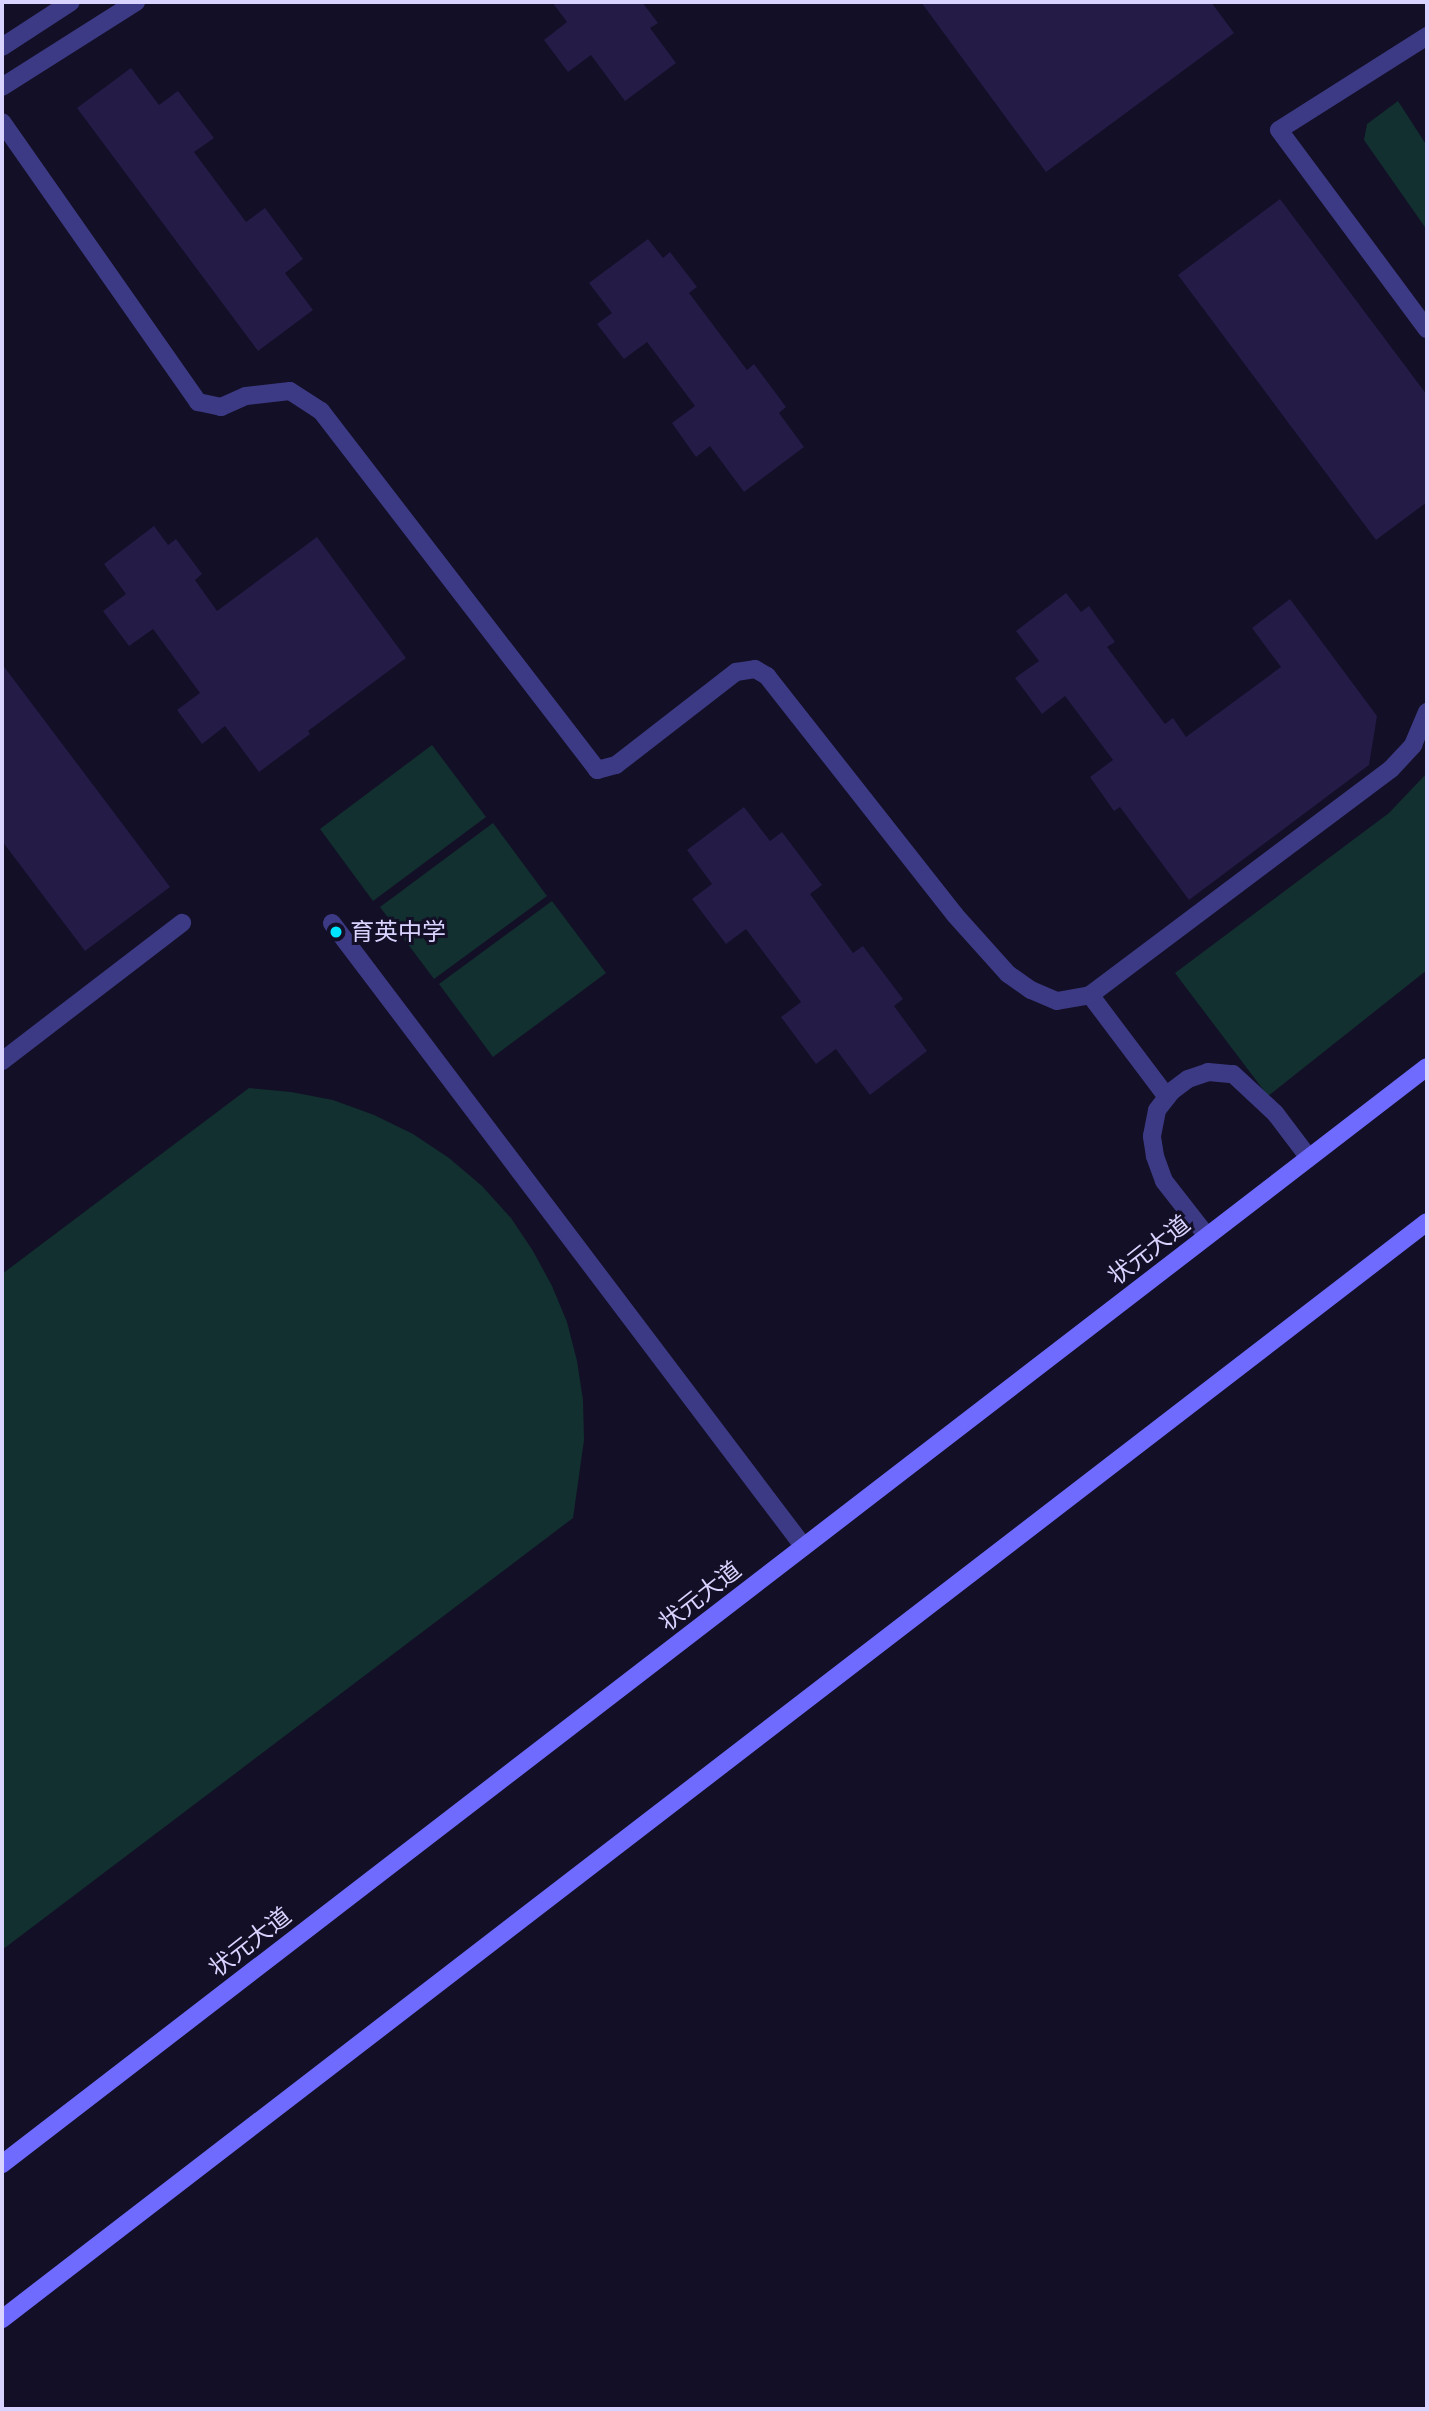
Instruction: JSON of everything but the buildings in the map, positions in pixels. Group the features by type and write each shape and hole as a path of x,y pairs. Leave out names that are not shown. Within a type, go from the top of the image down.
{"main road":[{"name":"状元大道","path":"2,2164 1427,1067"},
{"path":"2,2319 1427,1222"}],"street":[{"path":"2,47 71,2"},
{"path":"2,86 136,2"},
{"path":"1427,36 1279,130 1427,329"},
{"path":"2,122 198,402 221,407 246,396 290,391 321,411 597,770 616,765 736,672 754,669 767,676 955,915 1008,974 1031,990 1057,1001 1090,995 1391,769 1413,745 1427,712"},
{"path":"2,1061 182,923"},
{"path":"332,923 804,1546"},
{"path":"1090,995 1167,1097"},
{"path":"1207,1236 1164,1181 1155,1156 1152,1136 1157,1110 1167,1097 1188,1079 1208,1072 1233,1074 1275,1113 1309,1158"}],"green space":[{"path":"1398,101 1427,146 1427,230 1364,140 1367,124"},
{"path":"432,745 486,817 373,901 320,829"},
{"path":"1427,773 1427,970 1268,1096 1175,973 1389,813"},
{"path":"493,823 547,896 434,979 380,907"},
{"path":"552,901 606,973 493,1057 439,984"},
{"path":"249,1088 333,1100 374,1115 413,1134 449,1158 482,1186 511,1218 552,1286 567,1322 577,1361 583,1400 584,1440 573,1518 2,1950 2,1274"}],"place":[{"name":"育英中学","path":"336,932"}]}
